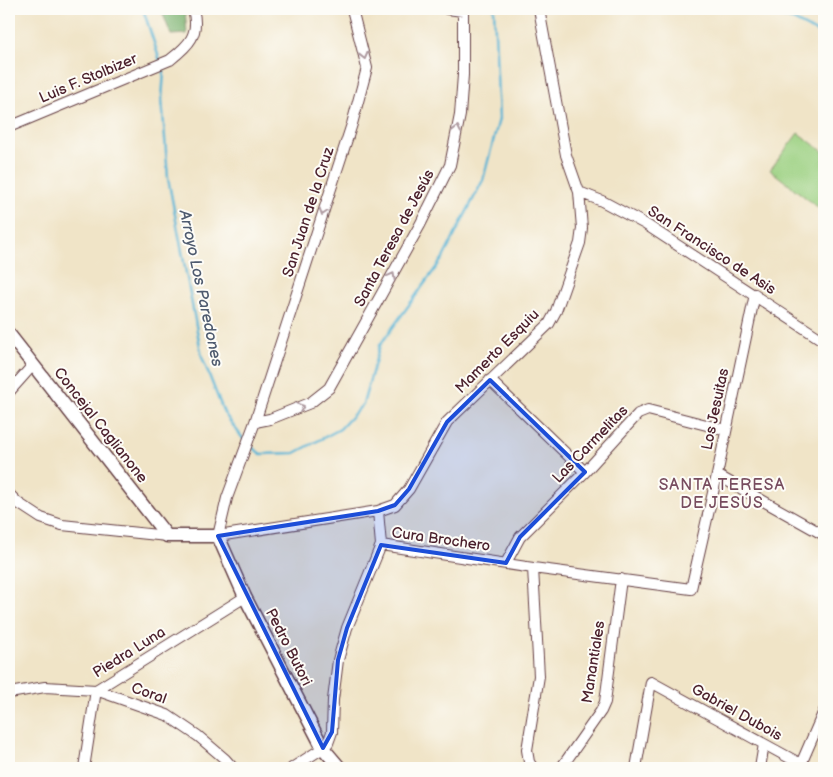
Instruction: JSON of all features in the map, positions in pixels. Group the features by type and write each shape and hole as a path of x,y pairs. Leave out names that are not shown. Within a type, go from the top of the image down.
{"street":[{"name":"Luis F. Stolbizer","path":"9,127 170,60 186,47 192,38 196,26 193,9"},
{"name":"San Juan de la Cruz","path":"218,536 227,498 255,422 352,124 367,68 352,9"},
{"name":"Santa Teresa de Jesús","path":"255,422 270,419 310,403 329,388 420,225 450,165 460,115 463,76 463,11 447,9"},
{"name":"Mamerto Esquiu","path":"378,511 396,505 409,489 447,422 549,324 556,311 580,243 582,228 579,192 566,155 539,9"},
{"name":"San Francisco de Asis","path":"579,192 602,201 645,224 755,294 824,341"},
{"name":"Los Jesuitas","path":"691,589 755,294"},
{"name":"Concejal Caglianone","path":"9,334 167,536"},
{"path":"9,392 33,365"},
{"path":"490,380 585,472"},
{"name":"Las Carmelitas","path":"506,563 520,536 585,472 638,414 648,410 726,430"},
{"path":"717,475 824,535"},
{"path":"9,494 18,503 41,518 62,525 167,536 218,536"},
{"name":"Cura Brochero","path":"218,536 378,511 381,545 691,589"},
{"name":"Pedro Butori","path":"218,536 245,597 323,748 340,768"},
{"path":"292,768 323,748 332,732 333,700 338,660 347,628 381,545"},
{"path":"533,568 539,676 527,750 529,762 533,768"},
{"name":"Manantiales","path":"561,768 601,711 605,702 621,579"},
{"name":"Piedra Luna","path":"84,768 96,690 245,597"},
{"name":"Gabriel Dubois","path":"636,768 650,682 804,766"},
{"name":"Coral","path":"9,693 45,687 96,690 167,715 198,736 225,758 233,768"},
{"path":"804,766 824,711"},
{"path":"760,768 764,744"}],"highlighted area":[{"path":"490,380 585,472 520,537 506,563 381,545 347,628 338,660 332,732 323,748 218,536 378,511 395,505 409,489 447,422"}],"green space":[{"path":"161,9 185,9 187,34 171,35"},
{"path":"798,133 824,152 824,212 770,170"}],"waterway":[{"name":"Arroyo Los Paredones","path":"143,9 160,61"},
{"name":"Arroyo Los Paredones","path":"250,446 261,454 295,453 340,429 363,404 380,345 443,258 483,180 499,119 494,9"},
{"name":"Arroyo Los Paredones","path":"761,9 793,20 824,36"},
{"name":"Arroyo Los Paredones","path":"164,71 162,99 168,178 202,357 224,413 244,440"}],"district":[{"name":"SANTA TERESA DE JESÚS","path":"722,493"}]}
